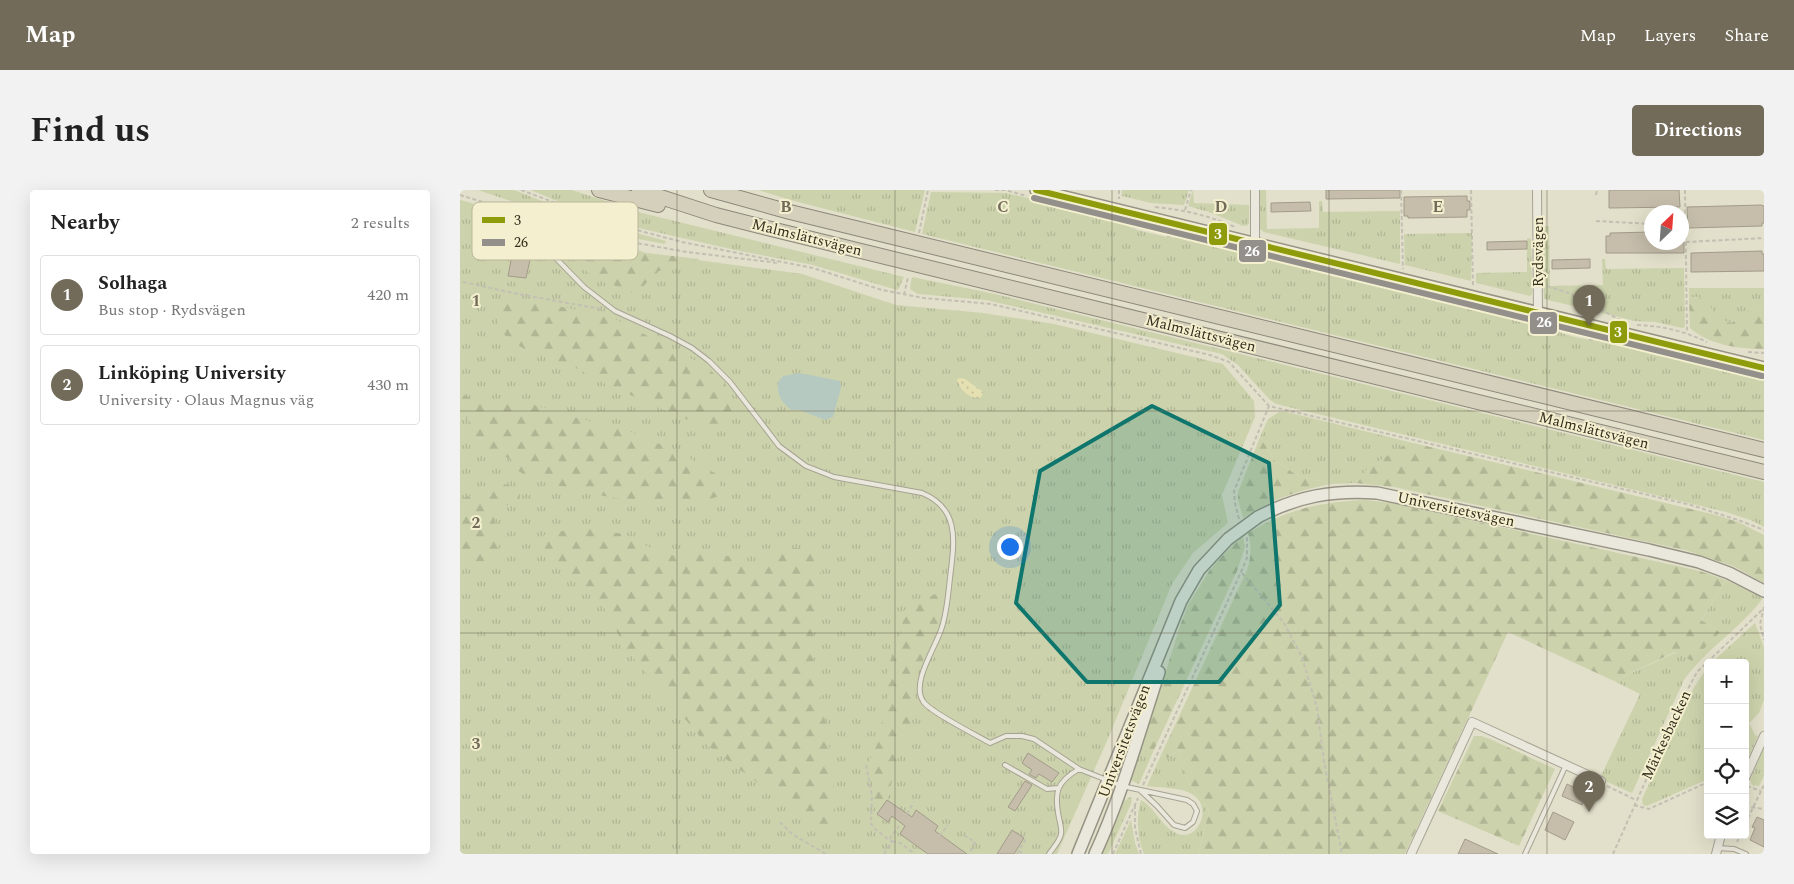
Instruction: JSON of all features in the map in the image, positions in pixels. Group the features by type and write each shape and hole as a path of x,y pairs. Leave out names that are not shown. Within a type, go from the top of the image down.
{"highway":[{"path":"599,190 656,205 716,215"},
{"name":"Malmslättsvägen","path":"639,190 716,215 1764,472"},
{"name":"Malmslättsvägen","path":"711,190 790,212 1764,450"}],"main road":[{"path":"1036,190 1255,239 1538,313 1764,368"},
{"path":"1744,364 1764,361"},
{"name":"Universitetsvägen","path":"1078,854 1181,601 1199,570 1228,539 1258,517 1277,507 1312,496 1352,492 1377,493 1699,562 1729,573 1764,591"},
{"name":"Universitetsvägen","path":"1095,854 1107,828 1122,786 1181,601"}],"street":[{"path":"1255,190 1255,239"},
{"name":"Rydsvägen","path":"1537,190 1538,313"},
{"path":"1411,854 1472,722 1601,782"},
{"path":"1749,769 1764,736"}],"lane":[{"path":"558,260 584,287 615,311 670,336 692,348 709,361 730,382 780,446 806,466 834,477 922,493 938,502 949,516 952,526 953,551 944,620 920,686 923,702 934,711 990,743 1006,736 1022,736 1034,739 1079,769 1109,781 1141,791 1187,800 1197,810 1193,822 1185,828 1174,825 1141,791"},
{"path":"1005,765 1047,789 1058,788"},
{"path":"1525,854 1566,765"},
{"path":"1049,854 1062,832 1056,805 1058,788 1067,775 1079,769"},
{"path":"1717,851 1734,849 1746,854"}],"path":[{"path":"521,190 552,202"},
{"path":"919,233 928,190"},
{"path":"1119,190 1119,199"},
{"path":"1185,210 1191,190"},
{"path":"1401,190 1403,269"},
{"path":"1471,190 1473,287"},
{"path":"1596,195 1597,190"},
{"path":"1685,190 1685,205"},
{"path":"460,195 483,202"},
{"path":"1151,207 1185,210 1208,216 1241,230 1255,239"},
{"path":"1596,221 1644,224"},
{"path":"638,231 813,268 904,295 992,304 1221,358 1236,368 1269,406 1691,505 1764,530"},
{"path":"1689,242 1764,238"},
{"path":"638,243 687,252 791,264"},
{"path":"1686,250 1687,333"},
{"path":"904,295 908,277"},
{"path":"463,282 615,311"},
{"path":"1538,283 1572,294 1626,324 1608,319"},
{"path":"1632,325 1659,326 1687,333 1711,344"},
{"path":"1741,352 1764,353"},
{"path":"1241,522 1235,503 1234,491 1269,406"},
{"path":"1113,854 1247,558 1247,536"},
{"path":"1241,572 1284,624 1302,657 1317,708 1324,761 1342,854"},
{"path":"1763,608 1760,624 1764,640"},
{"name":"Märkesbacken","path":"1613,854 1636,800 1697,672 1763,608"},
{"path":"866,765 872,796 872,824 875,829 889,840 900,843 915,854"},
{"path":"1601,782 1636,800"},
{"path":"1634,805 1649,809 1704,784"},
{"path":"1749,816 1764,785"},
{"path":"1749,786 1761,791"},
{"path":"907,814 914,802"},
{"path":"1136,803 1135,828 1141,854"},
{"path":"1749,806 1764,809"},
{"path":"780,822 792,834 826,854"},
{"path":"940,836 948,824"},
{"path":"889,840 899,826"},
{"path":"964,835 974,842 969,854"},
{"path":"1017,854 1026,839"},
{"path":"884,854 892,841"},
{"path":"1019,851 1024,854"}],"highlighted area":[{"path":"1152,406 1269,463 1280,605 1219,682 1087,682 1016,603 1040,471"}],"green space":[{"path":"478,190 514,190 544,202 514,202"},
{"path":"531,190 572,190 609,202 560,202"},
{"path":"758,190 925,190 915,232"},
{"path":"1122,190 1189,190 1184,205 1151,203 1122,196"},
{"path":"1193,190 1194,203 1249,205 1248,225 1243,226 1209,212 1188,206"},
{"path":"1260,190 1266,190 1267,229 1319,228 1319,201 1322,201 1323,212 1400,211 1400,264 1264,232 1260,229"},
{"path":"931,192 1006,193 1104,216 1137,230 1167,237 1193,239 1238,250 1239,247 1511,313 1511,317 1570,336 1607,341 1740,373 1764,375 1764,440 922,234"},
{"path":"460,200 472,203 472,260 638,260 638,251 802,274 896,305 983,313 1054,324 1223,364 1254,401 1255,417 1222,495 1228,523 1193,553 1172,584 1107,741 1057,854 460,854"},
{"path":"638,212 904,277 897,290 813,265 735,250 638,228"},
{"path":"1545,226 1549,226 1550,286 1603,285 1602,259 1605,259 1606,269 1684,268 1685,327 1635,321 1544,299 1542,232"},
{"path":"1472,233 1471,281 1405,265 1404,234"},
{"path":"638,234 666,241 665,244 638,239"},
{"path":"1527,238 1531,239 1532,294 1530,296 1476,283 1476,273 1527,272"},
{"path":"638,251 699,259 659,271 635,294 594,277 575,262 576,260 638,260"},
{"path":"912,277 995,294 1764,482 1764,527 1753,521 1726,512 1276,404 1270,400 1238,365 1222,354 986,300 918,294 911,290"},
{"path":"1689,288 1764,288 1764,306 1754,308 1730,323 1718,318 1704,300 1695,297 1689,298"},
{"path":"1699,297 1706,301 1719,318 1730,323 1758,306 1764,306 1764,349 1725,345 1706,338 1690,328 1689,298"},
{"path":"506,299 578,310 617,320 705,366 724,382 734,401 731,418 719,430 683,418 602,382 576,368 521,347 499,331 496,309"},
{"path":"460,394 487,403 510,397 566,415 634,433 679,452 718,475 720,496 682,503 642,502 602,496 534,479 516,469 509,458 487,452 472,440 469,420 460,413"},
{"path":"1279,412 1287,412 1409,442 1369,468 1355,483 1331,484 1297,475 1275,461 1260,437 1268,419"},
{"path":"1260,437 1275,461 1297,475 1331,484 1285,496 1243,518 1238,500 1238,492"},
{"path":"1409,442 1716,515 1738,522 1764,535 1764,583 1733,566 1685,550 1394,487 1355,483 1368,468"},
{"path":"499,483 508,485 520,493 519,506 501,505 493,512 499,543 497,561 460,561 460,499"},
{"path":"1364,500 1392,503 1700,571 1726,580 1701,620 1720,632 1692,661 1675,652 1614,681 1508,632 1405,854 1198,854 1209,812 1185,776 1179,749 1168,758 1161,755 1247,570 1250,552 1248,533 1276,518 1303,509 1318,505"},
{"path":"593,529 623,534 663,554 688,557 715,551 743,562 760,562 780,548 807,548 819,559 821,576 812,647 829,744 835,794 835,832 828,835 813,817 793,809 707,745 625,648 607,611 565,567 554,562 542,544 544,535 562,531"},
{"path":"1243,536 1245,547 1237,571 1153,752 1142,747 1188,605 1209,571"},
{"path":"1726,580 1763,598 1744,620 1702,658 1684,680 1632,793 1605,781 1601,776 1640,694 1614,681 1720,632 1701,620"},
{"path":"943,590 946,597 940,624 913,683 917,706 890,779 892,781 887,799 876,813 868,764 881,736 881,726 887,700 887,671 896,642 904,627 898,615 909,607"},
{"path":"1755,623 1764,647 1764,700 1759,713 1749,723 1749,659 1715,659"},
{"path":"1704,672 1704,781 1647,806 1643,805 1642,799 1693,689"},
{"path":"1749,723 1755,735 1758,736 1749,756"},
{"path":"1474,736 1490,739 1555,769 1519,846 1438,811"},
{"path":"1142,747 1153,752 1139,784 1130,780"},
{"path":"1764,748 1764,776 1759,786 1752,785 1750,780"},
{"path":"1179,749 1185,776 1209,812 1198,854 1144,854 1138,827 1141,800 1174,832 1183,835 1190,834 1200,823 1202,807 1199,800 1192,794 1176,789 1147,786 1161,755 1168,758"},
{"path":"1132,797 1131,804 1108,854 1101,854 1121,803"},
{"path":"1131,820 1139,854 1115,854"}],"sand":[{"path":"957,379 965,379 982,391 983,394 980,398 972,397 962,390"}],"shaded area":[{"path":"800,373 840,381 841,388 833,417 825,420 800,410 791,410 782,401 778,391 778,382 783,376"}],"building":[{"path":"1326,190 1400,190 1400,198 1326,199"},
{"path":"1609,190 1679,190 1680,205 1644,205 1644,208 1609,208"},
{"path":"1467,196 1467,201 1470,201 1470,210 1467,210 1467,217 1408,218 1408,216 1404,216 1404,197"},
{"path":"1310,202 1311,211 1271,212 1271,203"},
{"path":"1761,205 1764,206 1764,223 1762,223 1762,226 1689,228 1689,207"},
{"path":"1644,232 1644,250 1684,250 1684,253 1606,253 1606,236 1610,236 1610,233"},
{"path":"1527,241 1527,249 1487,250 1487,242"},
{"path":"1762,251 1762,254 1764,254 1764,271 1691,272 1691,253"},
{"path":"1590,259 1590,268 1552,269 1552,260"},
{"path":"511,260 530,260 526,278 508,276"},
{"path":"1028,753 1059,773 1052,782 1039,774 1036,778 1029,774 1032,770 1022,763"},
{"path":"1025,781 1032,785 1015,811 1008,807"},
{"path":"1567,784 1587,794 1582,805 1562,796"},
{"path":"887,800 912,817 916,810 938,826 935,831 967,854 928,854 900,834 905,826 892,816 888,822 877,814"},
{"path":"1553,812 1574,822 1565,840 1545,830"},
{"path":"1757,817 1764,820 1764,847 1750,840 1755,828 1752,827"},
{"path":"1012,830 1024,838 1014,854 997,854"},
{"path":"1465,839 1498,854 1458,854"}],"transit line":[{"name":"3","path":"1036,190 1764,368"},
{"name":"26","path":"1034,198 1762,376"}],"place":[{"name":"Solhaga","path":"1589,326"},
{"name":"Linköping University","path":"1589,812"}]}
